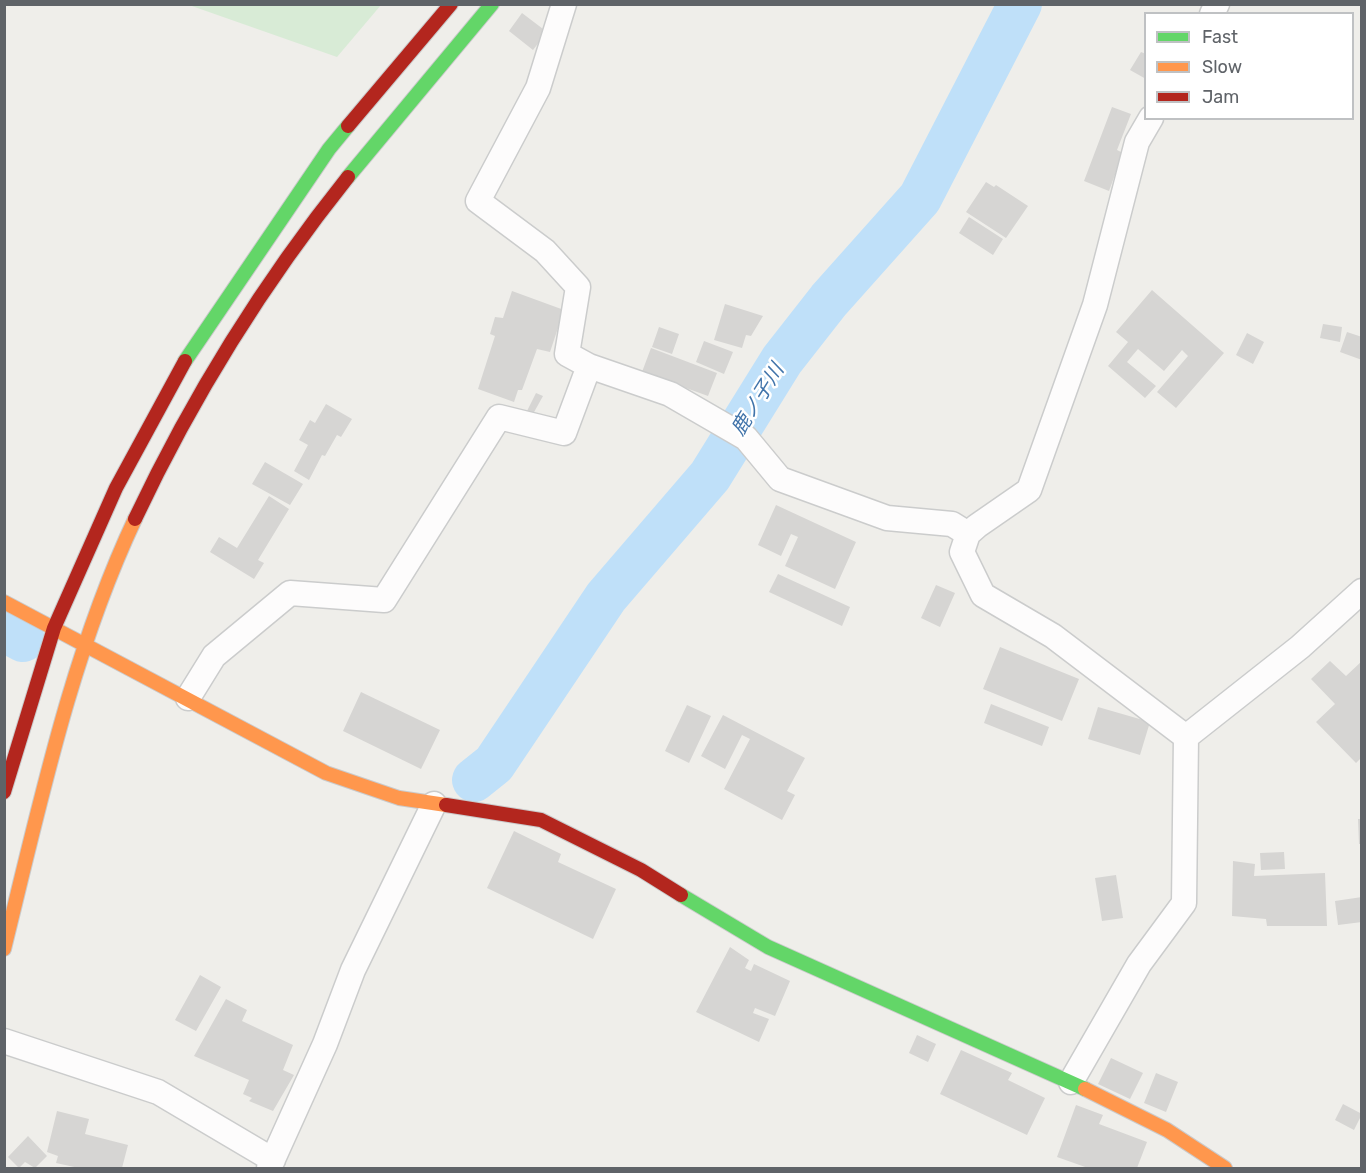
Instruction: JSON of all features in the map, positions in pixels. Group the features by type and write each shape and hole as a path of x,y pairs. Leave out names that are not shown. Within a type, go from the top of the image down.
{"street":[{"path":"4,792 54,628 116,488 188,355 329,149 451,4"},
{"path":"4,949 36,813 62,717 112,573 142,505 186,420 295,248 357,167 492,4"},
{"path":"564,4 538,88 478,201 545,251 578,287 567,354 589,366 670,394 746,438 780,479 887,519 952,524 968,534"},
{"path":"1150,120 1137,142 1095,304 1029,490 968,534 962,552 983,595 1053,636 1186,737"},
{"path":"188,698 214,656 290,593 384,600 499,417 564,433 589,366"},
{"path":"1186,737 1300,647 1362,591"},
{"path":"6,609 54,628 86,644 326,773 399,798 542,820 641,870 768,947 1071,1082 1167,1130 1225,1168"},
{"path":"1071,1082 1139,964 1184,903 1186,737"},
{"path":"4,1041 158,1092 272,1164 325,1044 353,970 434,804"}],"green space":[{"path":"189,5 381,5 337,57"}],"building":[{"path":"522,13 547,32 533,50 509,31"},
{"path":"1141,52 1144,53 1144,78 1130,70"},
{"path":"1112,107 1131,114 1117,150 1123,153 1109,191 1084,181"},
{"path":"986,182 994,187 996,185 1028,206 1006,238 966,212"},
{"path":"969,217 1003,239 993,255 959,233"},
{"path":"1152,290 1224,353 1176,408 1157,392 1188,356 1182,350 1164,371 1138,349 1127,362 1156,386 1145,398 1108,366 1128,342 1116,332"},
{"path":"512,291 564,310 550,352 537,349 522,390 518,390 514,402 478,389 495,336 490,334 495,317 503,318"},
{"path":"725,304 763,316 751,336 746,335 742,348 714,340"},
{"path":"1323,324 1342,327 1340,342 1320,338"},
{"path":"659,327 679,334 672,354 652,347"},
{"path":"1347,332 1362,337 1362,360 1340,352"},
{"path":"1247,333 1264,342 1253,364 1236,355"},
{"path":"704,341 733,352 724,374 696,362"},
{"path":"651,348 717,373 708,396 642,372"},
{"path":"536,393 543,396 533,414 527,411"},
{"path":"326,404 352,419 341,437 337,435 325,456 322,455 309,480 294,471 308,445 299,440 310,420 315,423"},
{"path":"265,462 303,484 290,505 252,484"},
{"path":"269,496 289,509 258,560 264,563 254,579 210,552 219,537 237,548"},
{"path":"776,505 856,542 835,589 785,566 798,537 791,534 781,556 758,545"},
{"path":"778,574 850,607 842,626 769,592"},
{"path":"936,585 955,593 940,627 921,618"},
{"path":"1000,647 1079,679 1062,721 983,689"},
{"path":"1330,661 1346,676 1362,661 1362,757 1356,763 1316,722 1335,704 1311,679"},
{"path":"361,692 440,730 421,769 343,731"},
{"path":"991,704 1049,727 1042,746 984,723"},
{"path":"687,705 711,716 689,763 665,751"},
{"path":"1098,707 1150,722 1140,755 1088,739"},
{"path":"723,715 805,758 787,791 795,795 782,820 724,789 750,739 742,735 725,769 701,756"},
{"path":"1358,819 1362,819 1362,844 1359,844"},
{"path":"514,831 561,854 558,862 616,889 593,939 487,888"},
{"path":"1284,852 1285,869 1261,870 1260,853"},
{"path":"1233,861 1255,864 1254,876 1325,873 1327,926 1267,926 1266,919 1232,916"},
{"path":"1116,875 1123,918 1102,921 1095,878"},
{"path":"1362,897 1362,922 1338,925 1335,901"},
{"path":"730,947 749,960 745,968 751,971 754,964 790,981 775,1016 755,1008 753,1013 769,1019 759,1042 696,1012"},
{"path":"200,975 221,987 196,1031 175,1020"},
{"path":"226,999 247,1010 242,1021 293,1045 283,1070 294,1075 273,1111 249,1101 252,1098 243,1094 249,1080 194,1056"},
{"path":"917,1035 936,1044 928,1062 909,1053"},
{"path":"961,1050 1012,1073 1008,1080 1045,1098 1027,1135 940,1094"},
{"path":"1111,1058 1143,1073 1130,1099 1098,1084"},
{"path":"1156,1073 1178,1082 1166,1112 1144,1103"},
{"path":"1343,1104 1362,1114 1354,1130 1335,1120"},
{"path":"1076,1105 1103,1115 1099,1124 1147,1142 1137,1168 1088,1168 1057,1157"},
{"path":"57,1111 89,1119 85,1134 128,1145 122,1168 79,1168 56,1163 58,1156 47,1152"},
{"path":"28,1136 47,1156 35,1168 25,1162 19,1168 8,1157"}],"waterway":[{"name":"鹿ノ子川","path":"474,780 494,764 606,597 710,476 782,360 829,300 920,198 1020,4"},
{"name":"鹿ノ子川","path":"4,630 23,640"}],"traffic: fast":[{"path":"348,177 492,4"},
{"path":"185,361 329,149 348,126"},
{"path":"681,895 768,947 1085,1089"}],"traffic: slow":[{"path":"4,949 44,785 75,677 112,571 135,519"},
{"path":"4,602 326,773 399,798 446,805"},
{"path":"1085,1089 1167,1130 1225,1168"}],"traffic: jam":[{"path":"348,126 451,4"},
{"path":"135,519 181,429 231,342 287,258 348,177"},
{"path":"4,792 54,628 116,488 185,361"},
{"path":"446,805 541,820 641,870 681,895"}]}
